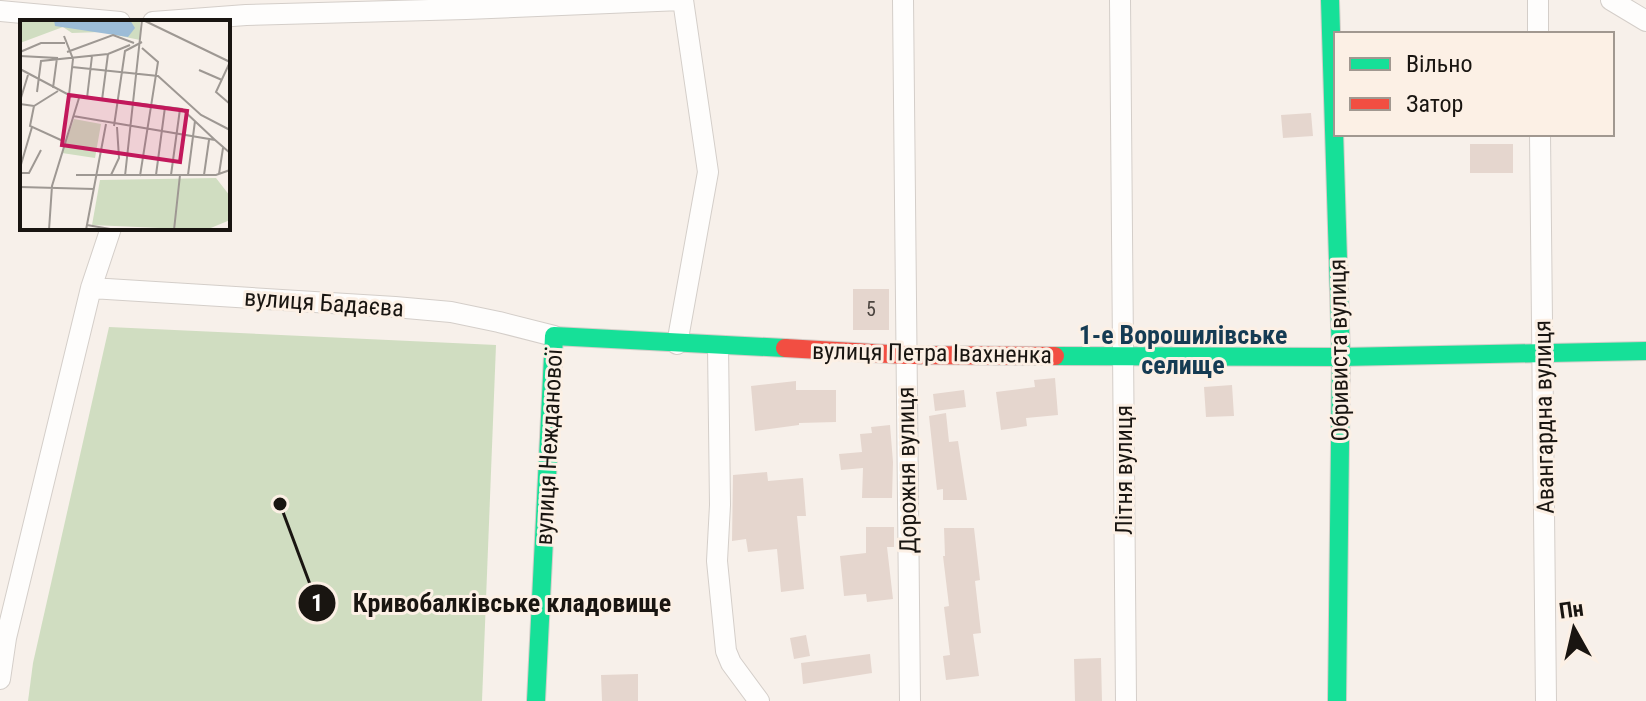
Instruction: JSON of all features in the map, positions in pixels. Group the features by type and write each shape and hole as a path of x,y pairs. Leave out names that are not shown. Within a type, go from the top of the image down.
{"street":[{"path":"207,20 246,7 682,0 708,172 677,344"},
{"name":"Дорожня вулиця","path":"903,0 910,701"},
{"name":"Літня вулиця","path":"1120,0 1126,701"},
{"name":"Обривиста вулиця","path":"1330,0 1334,130"},
{"path":"1538,0 1538,32"},
{"path":"1611,0 1646,21"},
{"path":"0,11 98,20"},
{"name":"Обривиста вулиця","path":"1334,136 1341,357 1337,701"},
{"name":"Авангардна вулиця","path":"1540,136 1546,701"},
{"path":"0,679 3,637 91,288 110,230"},
{"name":"вулиця Бадаєва","path":"91,288 451,312 554,336"},
{"name":"вулиця Петра Івахненка","path":"554,336 906,355 1341,357 1646,351"},
{"name":"вулиця Нежданової","path":"536,701 554,336"},
{"path":"718,346 720,505 717,561 726,651 731,663 759,701"}],"green space":[{"path":"109,327 496,345 482,701 28,701 33,663"}],"building":[{"path":"1311,113 1313,136 1283,138 1281,115"},
{"path":"1470,144 1513,144 1513,173 1470,173"},
{"path":"853,289 889,289 889,330 853,330"},
{"path":"1055,378 1058,415 1026,418 1027,426 1001,430 996,392 1035,387 1034,380"},
{"path":"796,381 796,390 836,390 836,422 799,423 755,431 751,386"},
{"path":"1232,385 1234,416 1206,417 1204,387"},
{"path":"964,390 966,407 935,411 933,394"},
{"path":"946,413 949,442 958,441 967,500 943,500 943,489 937,490 929,416"},
{"path":"890,425 892,498 862,498 863,468 841,470 839,454 862,452 860,434 872,433 871,427"},
{"path":"767,472 768,481 803,478 806,516 797,516 804,589 781,592 777,549 748,552 746,539 732,541 733,475"},
{"path":"866,527 894,527 894,547 887,547 893,599 867,602 866,594 844,596 840,556 866,553"},
{"path":"944,528 974,528 980,580 975,581 981,633 973,634 979,676 946,680 943,656 950,655 944,607 949,606 943,556"},
{"path":"806,635 810,656 794,659 790,638"},
{"path":"870,654 872,673 803,684 801,663"},
{"path":"1101,658 1102,701 1075,701 1074,659"},
{"path":"638,674 638,701 602,701 601,675"}],"traffic: fast":[{"path":"1330,0 1334,130"},
{"path":"1334,136 1341,357 1337,701"},
{"path":"536,701 554,336 785,348"},
{"path":"1055,356 1341,357 1646,351"}],"traffic: jam":[{"path":"785,348 906,355 1055,356"}],"place":[{"name":"Кривобалківське кладовище","path":"280,504"}],"district":[{"name":"1-е Ворошилівське селище","path":"1183,350"}]}
